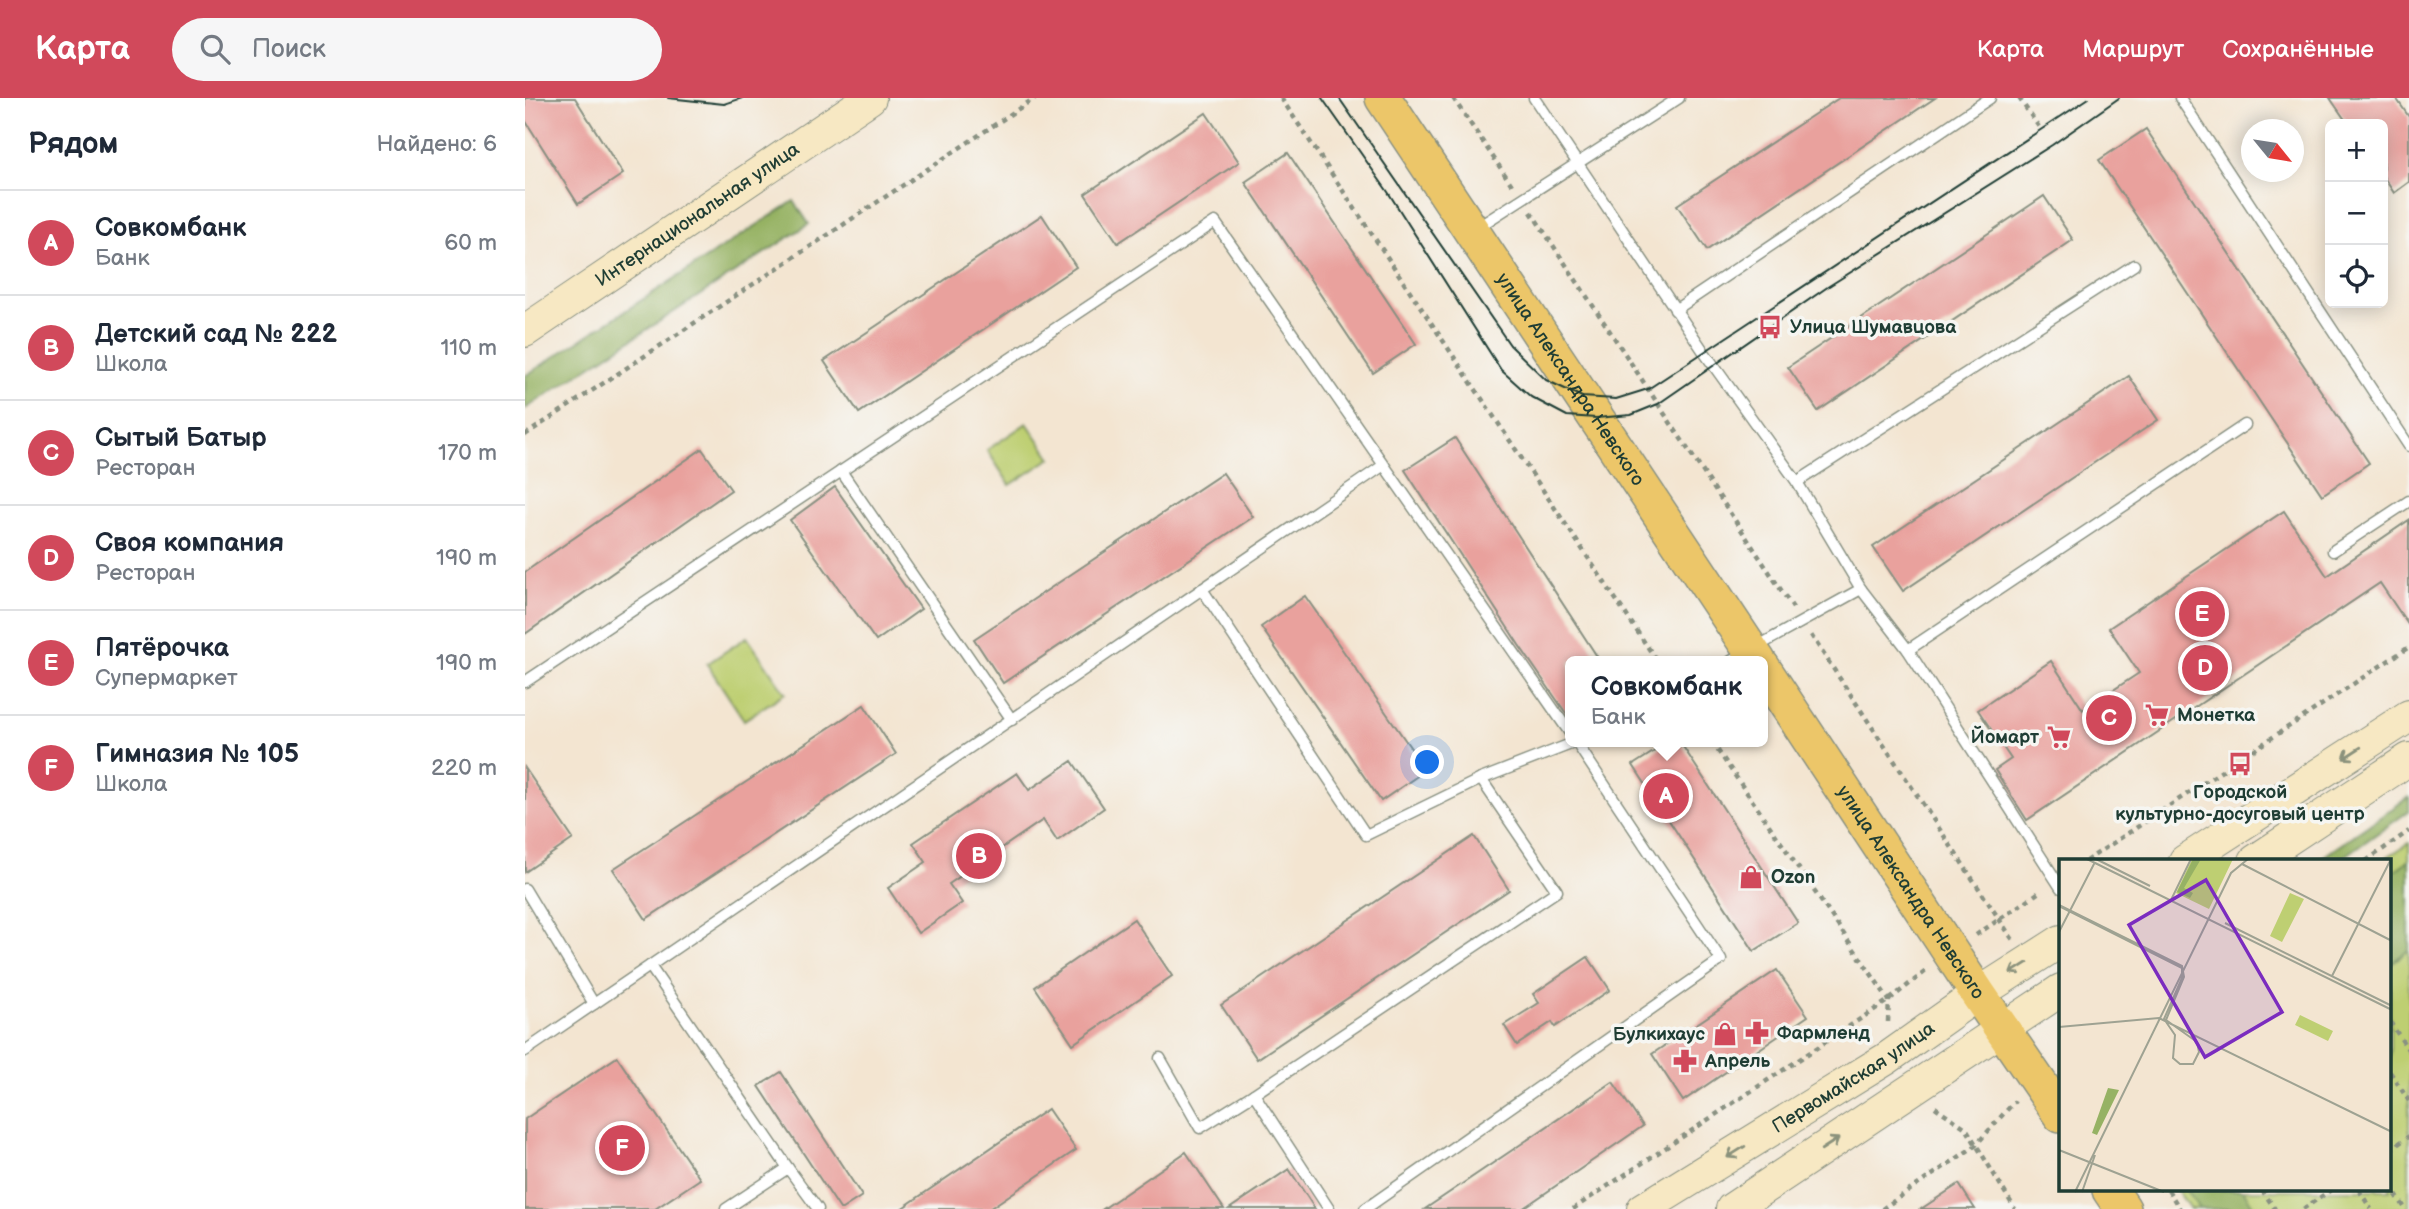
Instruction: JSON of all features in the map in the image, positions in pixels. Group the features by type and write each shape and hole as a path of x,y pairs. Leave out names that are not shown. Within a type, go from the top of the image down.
{"main road":[{"name":"Интернациональная улица","path":"525,331 870,98"},
{"name":"улица Александра Невского","path":"1383,98 1748,656"},
{"name":"улица Александра Невского","path":"1768,685 2059,1112"},
{"path":"2188,859 2409,716"},
{"path":"2258,859 2409,759"},
{"name":"Первомайская улица","path":"1643,1209 1886,1059 1978,994 2059,942"},
{"path":"1732,1209 2059,991"},
{"path":"2111,1192 2123,1209"}],"lane":[{"path":"1534,98 1675,310 1797,482 1861,589 1908,650 2058,885"},
{"path":"1472,231 1679,98"},
{"path":"1675,310 1990,98"},
{"path":"2180,98 2409,446"},
{"path":"525,682 1215,222 1565,726"},
{"path":"1797,482 2134,265"},
{"path":"1908,650 2245,425"},
{"path":"525,1051 1384,465"},
{"path":"842,471 1011,720"},
{"path":"2333,551 2409,501"},
{"path":"1202,589 1366,835 1481,779 1565,746"},
{"path":"1756,656 1802,622 1861,589"},
{"path":"1365,1209 1721,960 1579,747"},
{"path":"1160,1058 1201,1128 1557,891 1481,779"},
{"path":"525,889 594,1004"},
{"path":"650,966 818,1209"},
{"path":"1254,1094 1329,1209"},
{"path":"726,1209 788,1168"}],"path":[{"path":"525,435 1035,98"},
{"path":"1281,98 1654,656"},
{"path":"1453,98 1999,919"},
{"path":"2019,98 2041,130"},
{"path":"2089,859 2409,647"},
{"path":"1715,747 1889,1000"},
{"path":"2369,859 2409,831"},
{"path":"1573,1209 1889,1000 1950,952 1999,919 2058,885"},
{"path":"2392,1025 2409,1051"},
{"path":"2392,1075 2409,1101"},
{"path":"1882,1209 1975,1146 2036,1077"},
{"path":"2392,1149 2409,1136"},
{"path":"1975,1146 2015,1209"},
{"path":"2392,1189 2405,1207"},
{"path":"2169,1192 2180,1209"},
{"path":"2263,1192 2275,1209"},
{"path":"2303,1209 2326,1192"},
{"path":"2360,1192 2371,1209"},
{"path":"2311,1203 2315,1209"}],"green space":[{"path":"794,201 809,224 525,409 525,376"},
{"path":"1027,423 1051,458 1010,485 987,450"},
{"path":"747,637 785,693 744,720 707,664"},
{"path":"2409,797 2409,811 2341,859 2320,859"},
{"path":"2409,843 2409,1209 2190,1209 2178,1192 2392,1192 2392,859 2384,859"},
{"path":"2409,860 2409,950 2392,963 2392,873"},
{"path":"2188,1192 2244,1192 2255,1209 2199,1209"}],"building":[{"path":"525,98 575,98 623,174 578,204 525,120"},
{"path":"1839,98 1935,98 1707,250 1677,205"},
{"path":"2330,98 2396,98 2409,117 2409,182 2394,193 2388,184 2388,119 2345,119"},
{"path":"1206,113 1239,162 1118,243 1085,194"},
{"path":"2146,129 2369,463 2322,495 2099,160"},
{"path":"1288,153 1416,344 1373,373 1245,182"},
{"path":"2044,196 2073,240 1818,411 1788,367"},
{"path":"1042,215 1076,267 859,413 824,361"},
{"path":"2129,376 2158,420 1903,591 1873,547"},
{"path":"1455,438 1597,656 1565,656 1565,712 1519,645 1405,470"},
{"path":"702,449 731,490 525,634 525,572"},
{"path":"1223,473 1253,517 1003,683 974,639"},
{"path":"835,487 921,609 876,641 790,520"},
{"path":"2284,511 2327,576 2409,520 2409,626 2380,583 2027,820 1995,770 2011,759 1978,710 2051,661 2083,710 2139,673 2109,628"},
{"path":"1305,596 1426,770 1381,801 1261,627"},
{"path":"864,705 896,754 646,919 613,869"},
{"path":"1661,747 1683,747 1798,923 1754,951 1633,765"},
{"path":"1072,761 1104,808 1057,841 1043,820 949,884 962,903 918,933 888,888 926,862 913,843 1017,773 1029,790"},
{"path":"525,768 573,839 525,872"},
{"path":"1474,836 1509,890 1257,1059 1221,1005"},
{"path":"1134,919 1172,976 1073,1044 1035,987"},
{"path":"1588,957 1610,990 1555,1027 1552,1022 1517,1045 1504,1025 1539,1003 1533,994"},
{"path":"1777,970 1808,1016 1683,1101 1652,1054"},
{"path":"617,1057 700,1179 655,1209 525,1209 525,1119"},
{"path":"781,1072 862,1196 842,1209 759,1086"},
{"path":"1613,1082 1643,1126 1522,1209 1425,1209"},
{"path":"1048,1109 1076,1150 989,1209 901,1209"},
{"path":"1186,1152 1224,1209 1103,1209"},
{"path":"1289,1169 1315,1209 1229,1209"},
{"path":"1959,1184 1975,1209 1921,1209"}],"tram line":[{"path":"668,98 724,104 742,98"},
{"path":"1322,98 1388,192 1501,370 1531,397 1567,416 1596,418 1631,415 1658,404 1829,286 2052,145 2119,98"},
{"path":"1339,98 1510,345 1546,380 1582,397 1616,399 1648,389 2089,98"}],"place":[{"name":"Улица Шумавцова","path":"1770,327"},
{"name":"Пятёрочка","path":"2202,614"},
{"name":"Своя компания","path":"2205,668"},
{"name":"Монетка","path":"2157,715"},
{"name":"Сытый Батыр","path":"2109,718"},
{"name":"Йомарт","path":"2059,737"},
{"name":"Городской культурно-досуговый центр","path":"2240,764"},
{"name":"Совкомбанк","path":"1666,796"},
{"name":"Детский сад № 222","path":"979,856"},
{"name":"Ozon","path":"1751,877"},
{"name":"Фармленд","path":"1757,1033"},
{"name":"Булкихаус","path":"1725,1034"},
{"name":"Апрель","path":"1685,1061"},
{"name":"Гимназия № 105","path":"622,1148"}]}
